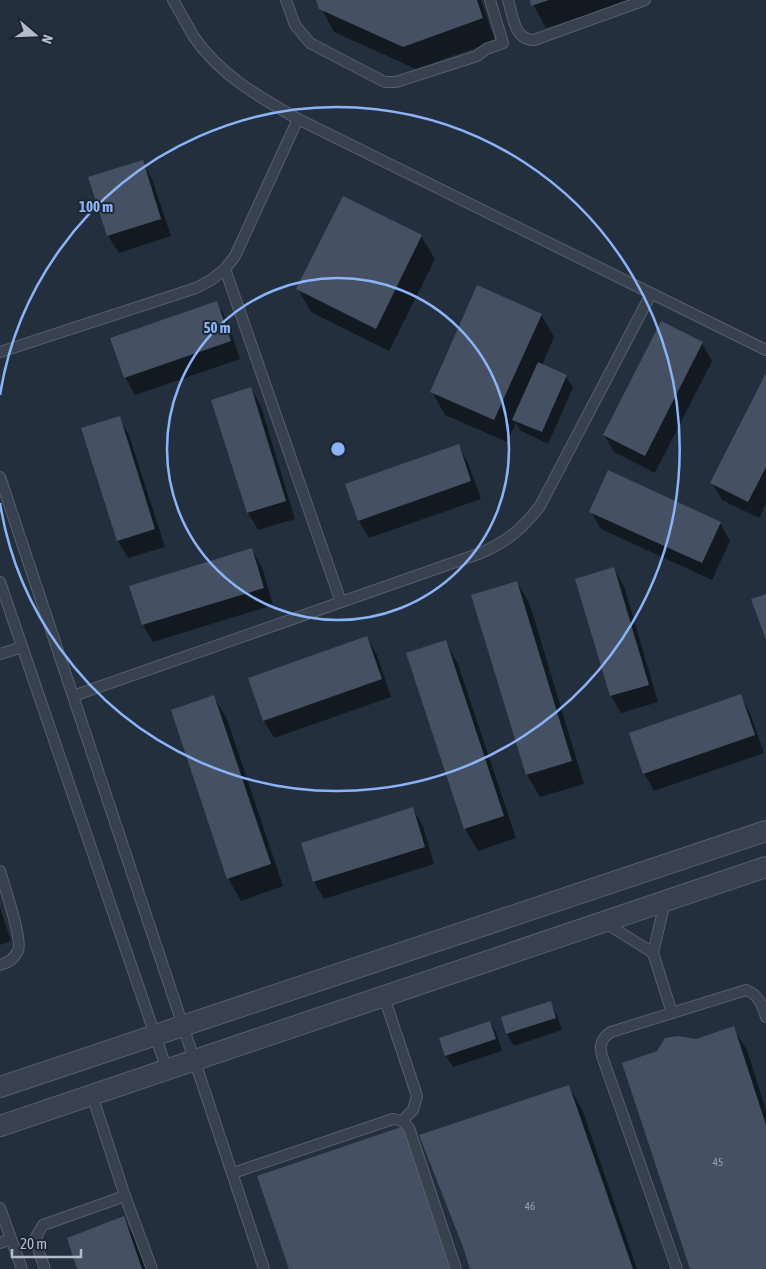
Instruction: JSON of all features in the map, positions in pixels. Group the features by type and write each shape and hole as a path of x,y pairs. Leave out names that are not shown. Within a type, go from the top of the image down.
{"street":[{"path":"0,1087 766,831"},
{"path":"0,1126 766,867"}],"lane":[{"path":"173,0 195,38 225,73 256,96 298,119 766,350"},
{"path":"286,0 295,26 310,43 380,80 396,82 478,56 486,49 503,43 490,0"},
{"path":"508,0 519,34 526,39 534,40 644,0"},
{"path":"0,352 180,294 212,280 225,269 235,256 298,119"},
{"path":"225,269 340,602"},
{"path":"73,696 481,552 504,542 524,526 540,506 651,294"},
{"path":"0,477 3,497 73,696 264,1269"},
{"path":"0,582 167,1070"},
{"path":"0,654 22,647"},
{"path":"0,871 18,935 19,950 10,962 0,965"},
{"path":"665,902 653,952 672,1013"},
{"path":"604,922 653,952"},
{"path":"677,1269 600,1050 601,1042 611,1032 746,990 752,992 760,1000 766,1017"},
{"path":"384,997 417,1096 413,1110 402,1121"},
{"path":"92,1095 125,1196 152,1269"},
{"path":"233,1173 392,1119 402,1121 408,1128 456,1269"},
{"path":"45,1269 36,1237 43,1225 125,1196"},
{"path":"0,1208 22,1269"},
{"path":"0,1243 11,1240"}],"building":[{"path":"316,0 477,0 483,18 403,47 319,9"},
{"path":"530,0 549,0 531,6"},
{"path":"143,160 161,219 107,236 88,177"},
{"path":"343,196 422,235 376,329 296,289"},
{"path":"477,285 542,314 494,420 430,392"},
{"path":"217,301 231,341 124,378 110,338"},
{"path":"661,321 703,342 645,456 603,435"},
{"path":"538,362 567,375 542,432 512,420"},
{"path":"766,373 766,467 748,502 710,483"},
{"path":"251,387 286,501 247,513 211,400"},
{"path":"120,416 155,529 117,541 81,428"},
{"path":"459,444 471,481 358,521 345,484"},
{"path":"608,470 721,522 702,563 589,512"},
{"path":"252,548 264,588 142,625 129,586"},
{"path":"614,567 649,685 610,696 575,579"},
{"path":"517,581 572,761 526,775 471,595"},
{"path":"766,594 766,640 751,599"},
{"path":"367,636 382,679 263,721 248,678"},
{"path":"446,640 504,816 464,829 406,653"},
{"path":"741,694 755,735 643,774 629,733"},
{"path":"214,695 271,864 227,879 171,710"},
{"path":"413,807 425,847 313,882 301,843"},
{"path":"551,1001 556,1018 506,1034 501,1017"},
{"path":"490,1021 496,1039 445,1056 439,1038"},
{"path":"734,1026 766,1125 766,1269 690,1269 622,1063 657,1051 665,1038 678,1036 696,1039"},
{"path":"569,1085 633,1269 470,1269 419,1135"},
{"path":"404,1126 452,1269 289,1269 257,1176"},
{"path":"124,1216 142,1269 77,1269 67,1238"}]}
